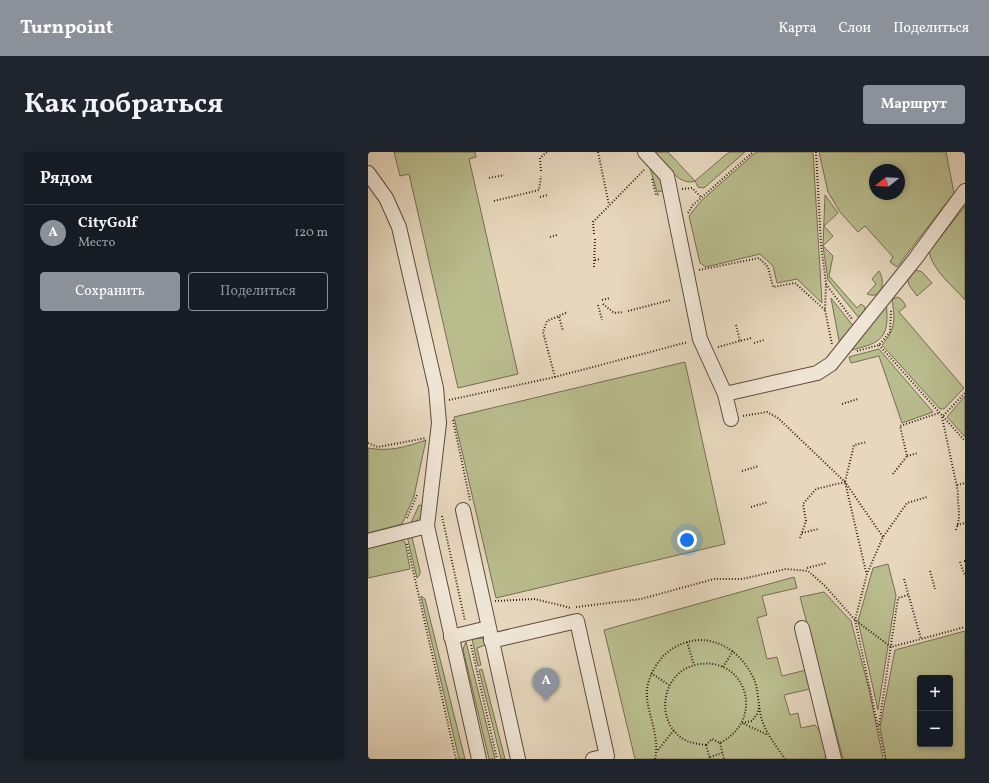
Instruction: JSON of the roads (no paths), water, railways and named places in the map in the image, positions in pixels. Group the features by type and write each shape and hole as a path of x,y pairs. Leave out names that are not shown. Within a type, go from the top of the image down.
{"lane":[{"path":"645,152 667,176 700,339 725,394 730,419"},
{"path":"368,173 386,198 399,227 436,388 439,423 426,526 479,759"},
{"path":"725,394 817,373 831,364 965,191"},
{"path":"463,510 489,634 518,759"},
{"path":"368,540 426,526"},
{"path":"451,637 489,634 577,621 607,756 593,759"},
{"path":"802,628 834,759"}],"place":[{"name":"CityGolf","path":"546,701"}]}
